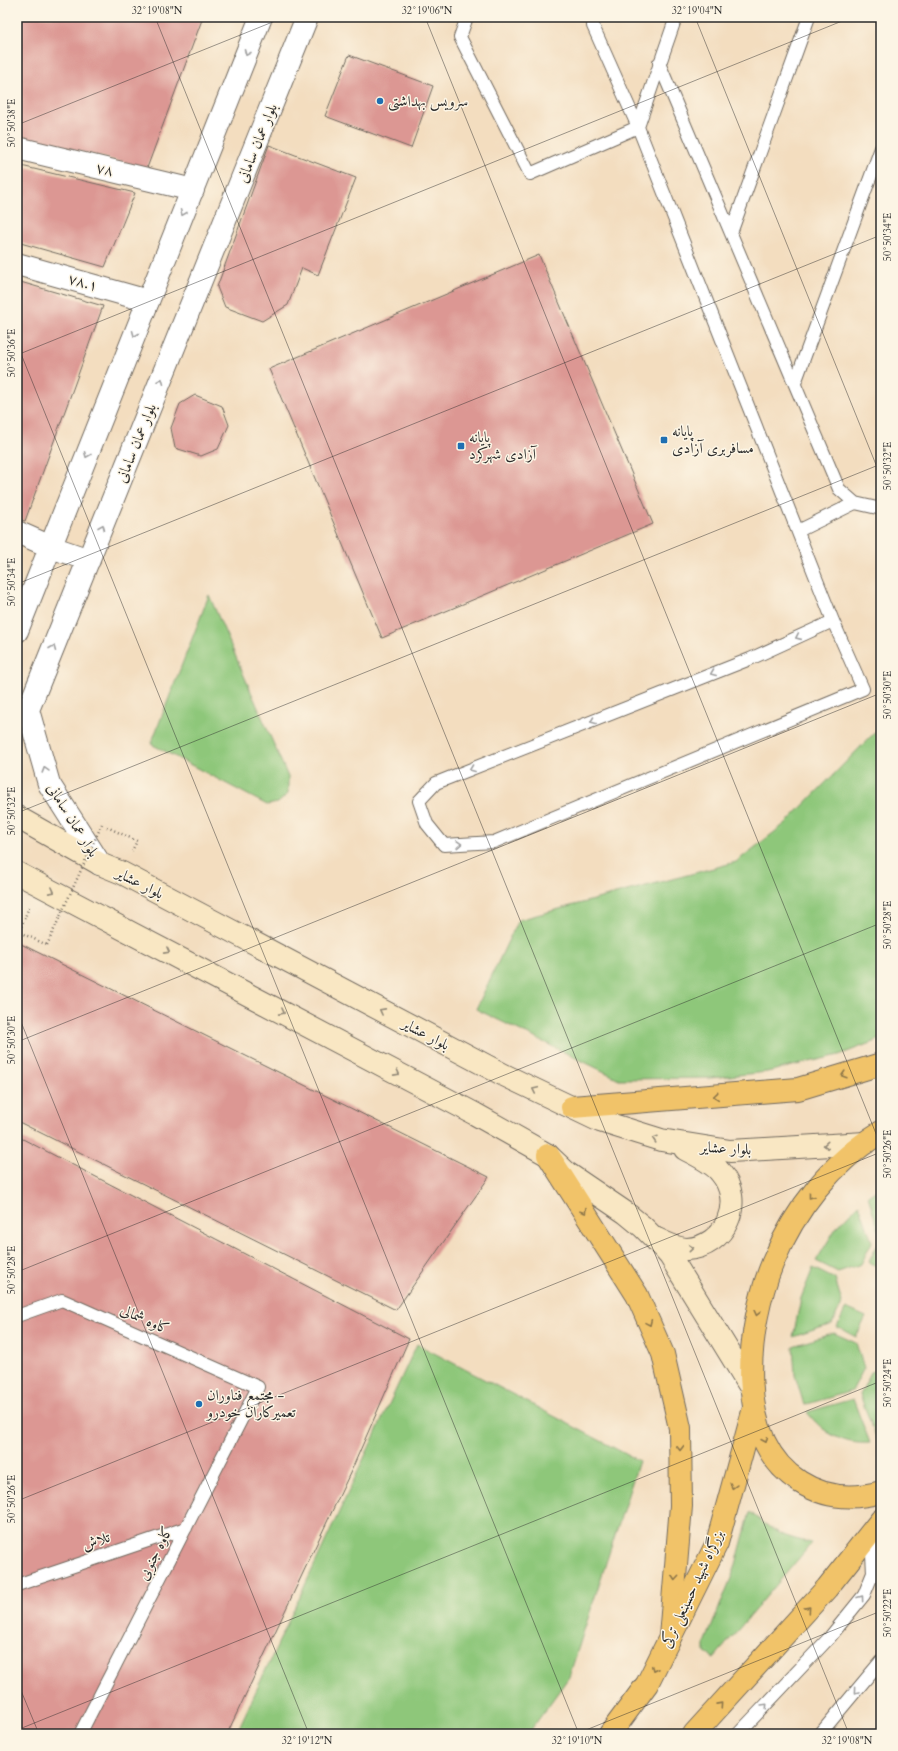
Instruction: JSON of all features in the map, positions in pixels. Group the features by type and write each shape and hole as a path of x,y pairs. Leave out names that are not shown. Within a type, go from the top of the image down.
{"main road":[{"name":"بلوار عشایر","path":"17,817 100,864 122,873 504,1075 600,1120 677,1144 730,1151 873,1137"},
{"path":"17,873 475,1114 548,1155 567,1173 626,1214 654,1238 670,1256 753,1398"},
{"path":"572,1107 798,1089 881,1064"},
{"path":"873,1137 837,1166 808,1200 795,1220 776,1255 767,1277 755,1322 751,1360 753,1398 759,1426 768,1448 781,1466 797,1480 815,1490 835,1496 856,1497 881,1492"},
{"path":"654,1238 670,1246 686,1249 701,1247 714,1240 725,1229 731,1215 732,1200 728,1185 720,1172 677,1144"},
{"path":"548,1155 637,1295 664,1354 680,1428 681,1506 670,1637"},
{"name":"بزرگراه شهید حسینعلی ترکی","path":"610,1734 647,1684 717,1543 753,1398"},
{"path":"694,1734 827,1588 876,1526"}],"street":[{"path":"17,631 261,17"},
{"name":"بلوار عمان سامانی","path":"100,864 49,784 28,710 307,17"},
{"name":"۷۸","path":"17,148 192,190"},
{"name":"۷۸.۱","path":"17,264 148,301"},
{"path":"17,532 51,547 89,560"}],"lane":[{"path":"467,17 460,37 530,174 638,127 676,17"},
{"path":"593,17 593,26 638,127 833,621 863,689 494,842 444,845 427,824 419,801 436,783 750,659 833,621"},
{"path":"731,233 809,17"},
{"path":"659,63 795,383 838,489 855,503 877,508 881,506"},
{"path":"795,383 881,148"},
{"path":"798,531 855,503"},
{"name":"کاوه شمالی","path":"17,1316 62,1300 258,1387"},
{"name":"کاوه جنوبی","path":"80,1734 258,1387"},
{"path":"738,1734 830,1637 864,1595 873,1573 876,1526"},
{"name":"تلاش","path":"17,1585 186,1528"},
{"path":"820,1734 881,1661"}],"path":[{"path":"19,932 47,945 102,824 137,841"}],"green space":[{"path":"209,595 288,777 288,794 278,803 267,805 151,744"},
{"path":"881,726 881,1039 839,1055 767,1072 710,1078 619,1079 476,1009 518,920 736,862 786,823"},
{"path":"881,1187 881,1238 868,1196"},
{"path":"859,1204 872,1242 861,1264 838,1272 816,1261 836,1228"},
{"path":"878,1243 881,1244 881,1268 869,1262"},
{"path":"813,1268 835,1279 842,1302 832,1324 793,1337 801,1298"},
{"path":"846,1308 866,1317 856,1337 837,1327"},
{"path":"834,1333 856,1343 864,1368 852,1391 804,1405 795,1375 793,1346"},
{"path":"417,1344 639,1461 569,1677 528,1734 236,1734"},
{"path":"881,1369 881,1441 878,1442 860,1395 871,1372"},
{"path":"853,1399 870,1443 842,1440 827,1432 807,1412"},
{"path":"750,1512 765,1524 785,1536 812,1543 714,1658 705,1653 705,1643 735,1568"}],"building":[{"path":"17,17 203,17 147,168 17,137"},
{"name":"سرویس بهداشتی","path":"349,55 433,86 411,148 325,116"},
{"path":"269,145 356,178 318,275 302,268 288,305 262,321 225,307 217,287"},
{"path":"17,165 135,193 105,267 17,242"},
{"name":"پایانه آزادی شهرکرد","path":"539,255 653,524 382,638 269,369"},
{"path":"17,281 103,306 25,521 17,518"},
{"path":"195,395 222,406 229,425 218,449 201,456 175,448 171,428 180,404"},
{"path":"17,942 489,1177 396,1310 17,1121"},
{"name":"مجتمع فناوران - تعمیرکاران خودرو","path":"17,1136 409,1339 352,1469 227,1734 17,1734"}],"place":[{"name":"سرویس بهداشتی","path":"380,101"},
{"name":"پایانه مسافربری آزادی","path":"664,440"},
{"name":"پایانه آزادی شهرکرد","path":"461,446"},
{"name":"مجتمع فناوران - تعمیرکاران خودرو","path":"199,1404"}]}
